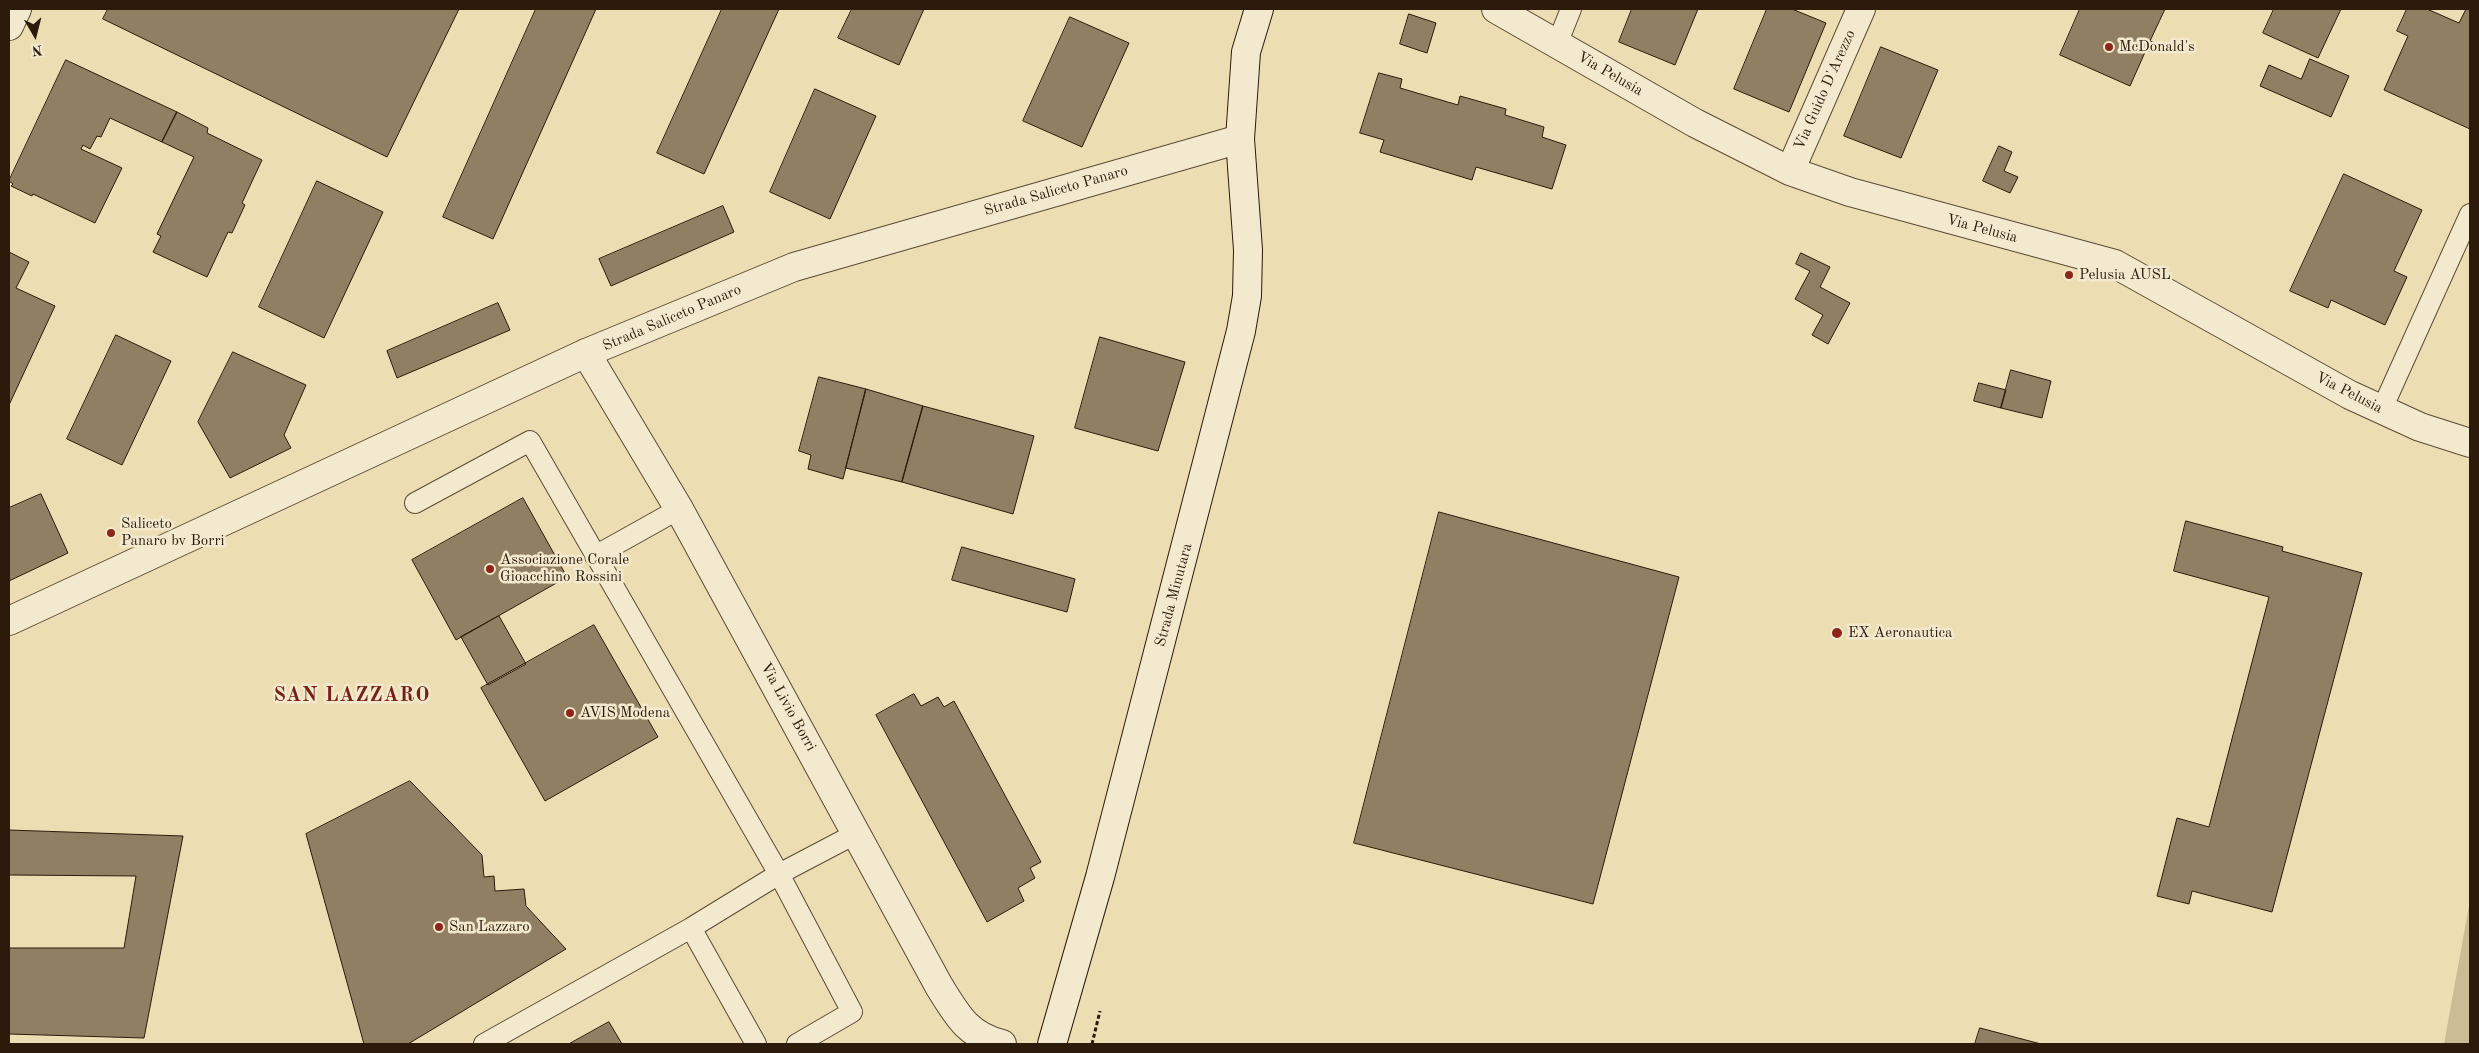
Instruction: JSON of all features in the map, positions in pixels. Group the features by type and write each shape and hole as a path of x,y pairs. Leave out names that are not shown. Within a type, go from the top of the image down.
{"street":[{"path":"9,26 17,9"},
{"path":"1240,139 1246,52 1259,9"},
{"name":"Via Pelusia","path":"1496,9 1695,123 1790,171 1850,192 2114,264 2350,395 2420,427 2470,443"},
{"name":"Via Guido D'Arezzo","path":"1790,171 1861,9"},
{"name":"Strada Saliceto Panaro","path":"9,621 586,353 794,267 1240,139"},
{"name":"Strada Minutara","path":"1052,1044 1100,877 1241,331 1247,296 1248,250 1240,139"},
{"name":"Via Livio Borri","path":"586,353 679,509 952,1006 966,1027 986,1040 1002,1044"}],"lane":[{"path":"1557,44 1571,9"},
{"path":"2382,409 2470,214"},
{"path":"415,503 530,441 779,874 852,1012 798,1044"},
{"path":"595,556 679,509"},
{"path":"484,1044 691,928 779,874 857,832"},
{"path":"691,928 756,1044"}],"shaded area":[{"path":"2470,900 2470,1044 2444,1044"}],"building":[{"path":"108,9 459,9 387,157 103,19"},
{"path":"536,9 596,9 493,239 443,217"},
{"path":"722,9 779,9 704,174 657,153"},
{"path":"852,9 924,9 899,65 838,38"},
{"path":"1632,9 1698,9 1675,65 1619,42"},
{"path":"1767,9 1792,9 1826,23 1789,112 1734,89"},
{"name":"McDonald's","path":"2080,9 2165,9 2150,41 2155,43 2151,52 2146,50 2130,86 2060,55"},
{"path":"2274,9 2341,9 2318,58 2263,33"},
{"path":"2407,9 2427,9 2459,23 2466,9 2470,10 2470,129 2384,90 2408,36 2397,31"},
{"path":"1409,14 1436,23 1427,53 1400,44"},
{"path":"1070,17 1129,43 1082,147 1023,121"},
{"path":"1881,47 1938,70 1901,158 1844,136"},
{"path":"2310,59 2349,76 2331,117 2260,86 2269,65 2301,79"},
{"path":"66,60 177,112 162,142 110,118 101,137 97,136 90,149 83,145 81,149 122,168 95,223 33,194 32,196 11,186 13,184 9,181"},
{"path":"1379,73 1402,79 1400,88 1458,105 1460,96 1506,109 1505,115 1544,127 1542,137 1566,145 1552,189 1476,167 1472,180 1380,152 1384,140 1360,133"},
{"path":"815,89 876,116 830,219 770,192"},
{"path":"177,112 208,128 207,133 262,160 242,203 245,205 232,233 228,232 207,277 153,252 161,236 157,234 194,157 162,142"},
{"path":"1999,146 2012,152 2004,171 2018,177 2010,193 1983,181"},
{"path":"2344,174 2422,210 2394,271 2407,277 2385,325 2331,300 2328,308 2290,291"},
{"path":"317,181 383,212 324,338 259,307"},
{"path":"723,206 734,232 611,286 599,259"},
{"path":"9,252 29,262 16,288 55,306 9,405"},
{"path":"1801,253 1830,267 1820,287 1850,303 1828,344 1812,335 1823,315 1795,299 1810,271 1796,264"},
{"path":"498,303 510,330 397,378 387,351"},
{"path":"116,335 171,361 122,465 67,439"},
{"path":"1100,337 1185,362 1158,451 1075,428"},
{"path":"233,352 306,385 284,435 291,448 230,478 198,422"},
{"path":"2011,370 2051,381 2042,418 2001,408"},
{"path":"819,377 866,389 843,479 808,469 811,455 799,451"},
{"path":"1979,383 2006,390 2001,408 1974,401"},
{"path":"866,389 923,406 902,482 846,468"},
{"path":"923,406 1034,436 1013,514 902,482"},
{"path":"41,494 68,553 9,581 9,508"},
{"name":"Associazione Corale Gioacchino Rossini","path":"523,498 567,577 456,640 412,560"},
{"path":"1439,512 1679,577 1593,904 1354,843"},
{"path":"2186,521 2283,547 2282,551 2362,573 2272,912 2192,891 2189,904 2157,896 2177,818 2209,827 2269,597 2174,571"},
{"path":"962,547 1075,579 1067,612 952,580"},
{"path":"499,616 526,664 488,685 461,637"},
{"name":"AVIS Modena","path":"594,625 658,737 545,801 481,688"},
{"path":"914,694 921,706 938,697 944,707 954,701 1041,862 1030,868 1035,878 1018,888 1024,901 987,922 876,715"},
{"name":"San Lazzaro","path":"410,781 482,855 484,877 494,876 495,891 524,889 526,906 566,949 408,1044 364,1044 306,834"},
{"path":"9,830 183,836 144,1038 9,1034 9,948 124,948 136,876 9,875"},
{"path":"609,1022 622,1044 569,1044"},
{"path":"1980,1028 2041,1044 1975,1044"}],"place":[{"name":"McDonald's","path":"2109,47"},
{"name":"Pelusia AUSL","path":"2069,275"},
{"name":"Saliceto Panaro bv Borri","path":"111,533"},
{"name":"Associazione Corale Gioacchino Rossini","path":"490,569"},
{"name":"EX Aeronautica","path":"1837,633"},
{"name":"AVIS Modena","path":"570,713"},
{"name":"San Lazzaro","path":"439,927"}],"district":[{"name":"SAN LAZZARO","path":"352,696"}]}
